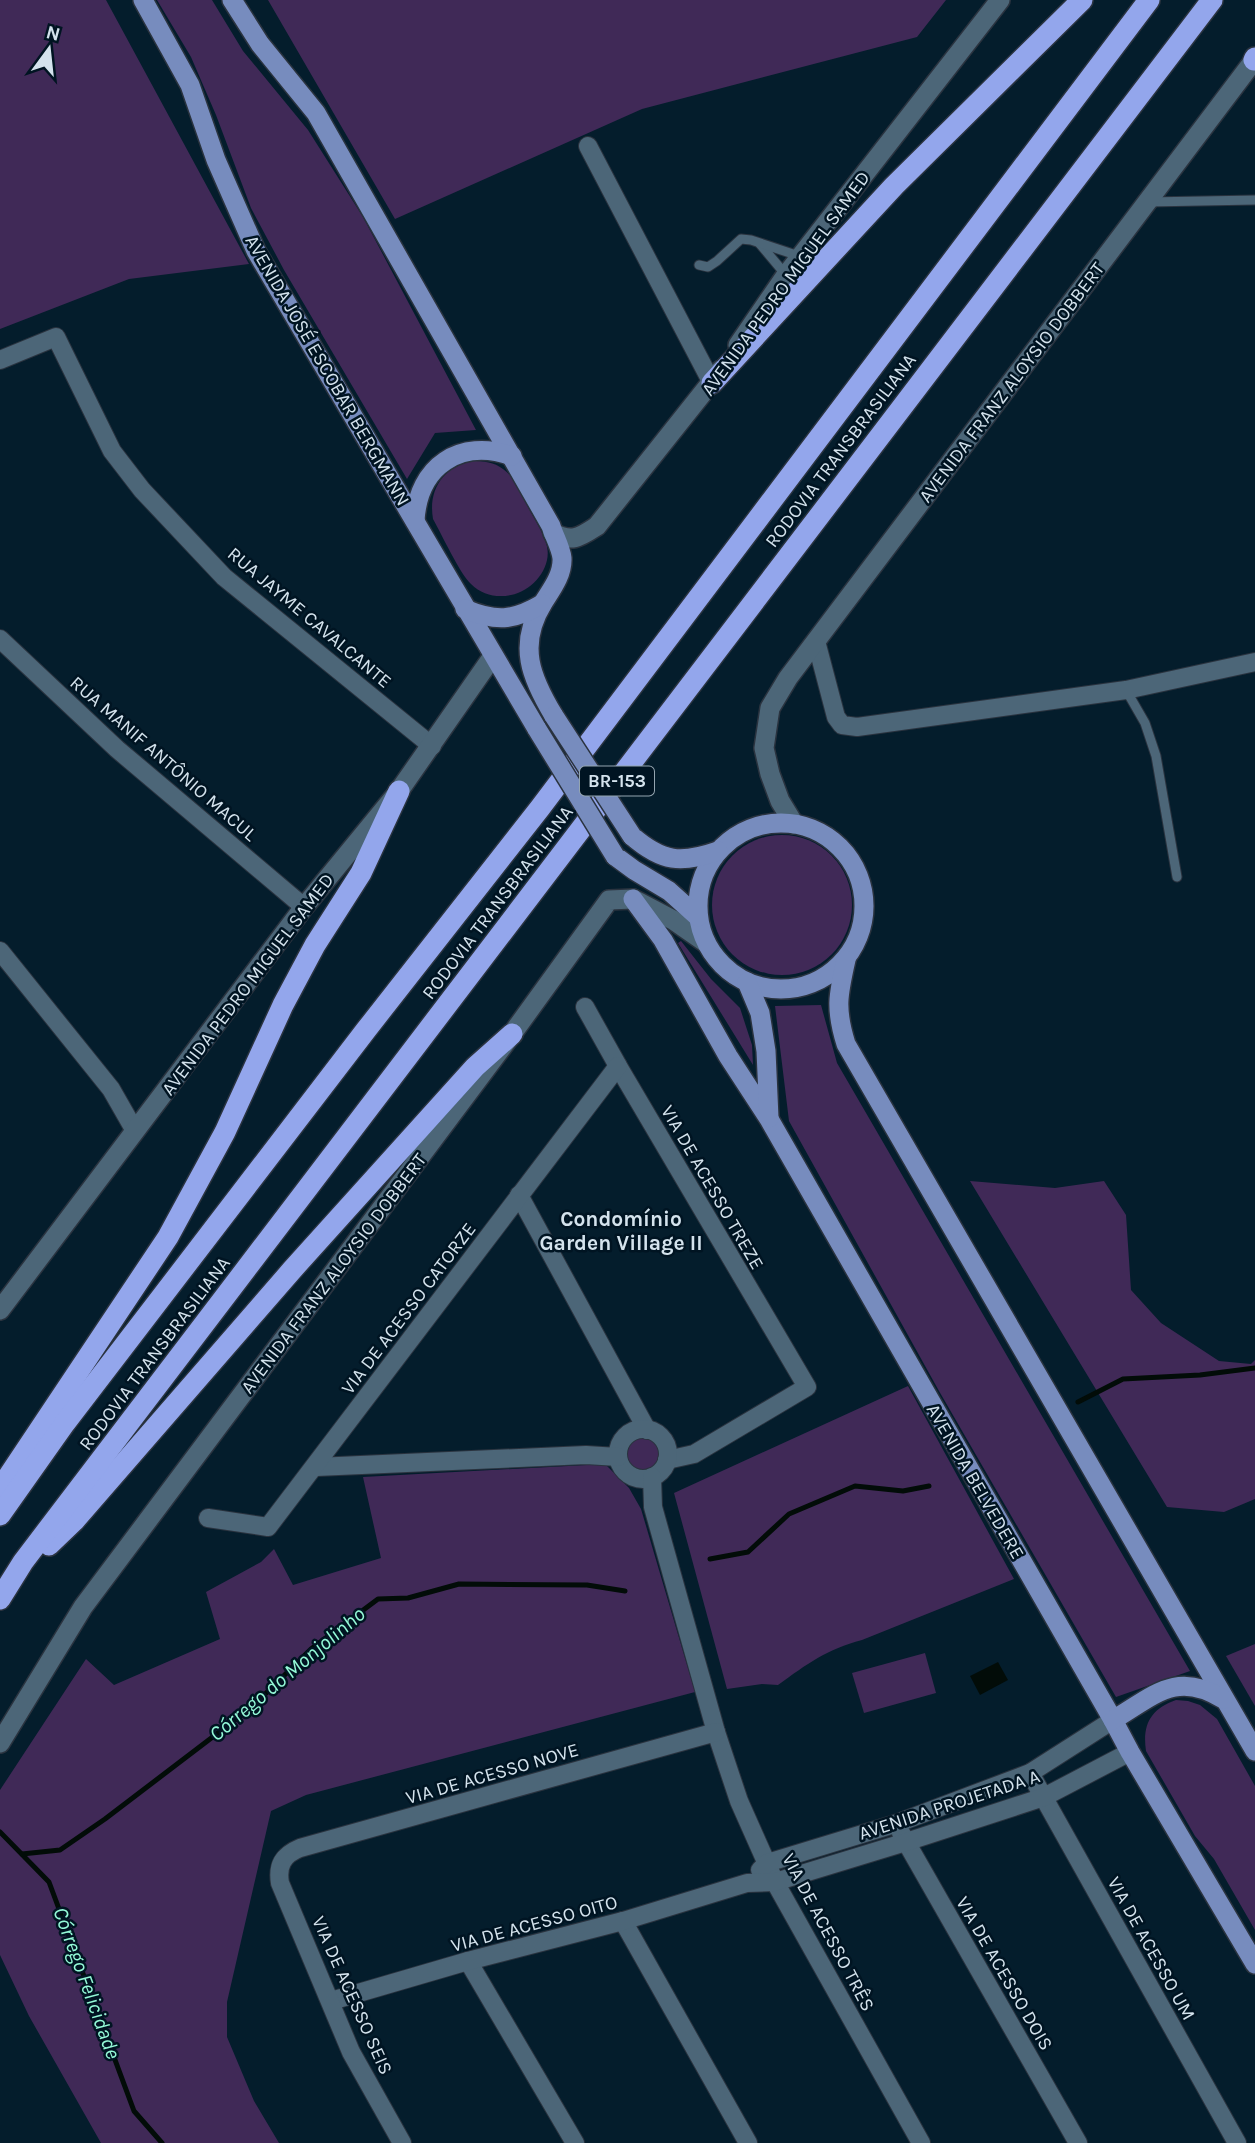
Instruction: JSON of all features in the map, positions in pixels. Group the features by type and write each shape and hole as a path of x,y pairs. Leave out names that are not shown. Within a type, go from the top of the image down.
{"highway":[{"path":"712,383 894,186 1082,0"},
{"name":"RODOVIA TRANSBRASILIANA","path":"0,1515 65,1423 540,808 1149,0"},
{"name":"RODOVIA TRANSBRASILIANA","path":"0,1599 23,1562 1212,0"},
{"path":"0,1489 168,1237 226,1132 283,1005 315,945 361,873 399,791"},
{"path":"23,1562 52,1543 74,1521 292,1270 475,1067 512,1034"}],"main road":[{"name":"AVENIDA JOSÉ ESCOBAR BERGMANN","path":"143,0 190,85 216,160 256,251 537,729 615,856 669,891 698,917"},
{"path":"232,0 260,44 316,113 512,456 553,533 562,558 552,591 542,604 535,622 528,654 531,671 540,693 632,836 655,853 681,860 699,858 718,851"},
{"name":"AVENIDA PEDRO MIGUEL SAMED","path":"553,533 570,539 582,536 597,526 712,383 786,275 1000,0"},
{"name":"AVENIDA FRANZ ALOYSIO DOBBERT","path":"794,824 780,801 764,748 770,708 788,678 1255,59"},
{"path":"415,521 421,490 428,477 445,461 466,451 482,449 512,456"},
{"path":"465,609 484,617 504,619 525,614 542,604"},
{"name":"AVENIDA PEDRO MIGUEL SAMED","path":"0,1310 304,907 399,791 493,656"},
{"path":"706,943 698,917 697,902 703,875 718,851 728,841 752,828 780,823 794,824 810,827 837,844 848,856 860,877 865,916 858,940 846,960 839,991 838,1018 846,1044 1255,1751"},
{"path":"633,899 673,920 706,943 723,966 747,982 777,989 800,987 821,979 846,960"},
{"path":"633,899 663,940 728,1056 769,1119"},
{"name":"AVENIDA FRANZ ALOYSIO DOBBERT","path":"1,1742 83,1607 512,1034 609,900 633,899"},
{"name":"AVENIDA BELVEDERE","path":"747,982 762,1025 769,1119 1130,1752 1255,1965"},
{"path":"1113,1720 1155,1693 1172,1686 1191,1685 1208,1690 1224,1700"}],"street":[{"path":"588,146 712,383"},
{"name":"RUA JAYME CAVALCANTE","path":"0,360 56,337 112,452 142,490 224,577 432,746"},
{"name":"RUA MANIF ANTÔNIO MACUL","path":"0,639 117,749 304,907"},
{"path":"816,641 836,717 842,725 857,727 1126,690 1255,662"},
{"path":"0,951 111,1089 135,1131"},
{"name":"VIA DE ACESSO TREZE","path":"585,1007 807,1387 694,1454 667,1453"},
{"name":"VIA DE ACESSO CATORZE","path":"208,1518 268,1527 618,1066"},
{"path":"316,1467 586,1455 630,1441 659,1435 667,1453 660,1472 644,1478 624,1470 630,1441 631,1401 519,1195"},
{"name":"VIA DE ACESSO TRÊS","path":"644,1478 716,1732 739,1801 775,1882 921,2143"},
{"name":"AVENIDA PROJETADA A","path":"767,1863 895,1824 1030,1773 1113,1720"},
{"name":"VIA DE ACESSO NOVE","path":"281,1861 300,1848 716,1732"},
{"path":"1077,1742 1094,1770"},
{"name":"AVENIDA PROJETADA A","path":"775,1882 1044,1797 1130,1752"},
{"name":"VIA DE ACESSO UM","path":"1030,1773 1237,2143"},
{"name":"VIA DE ACESSO DOIS","path":"895,1824 1078,2143"},
{"name":"VIA DE ACESSO SEIS","path":"281,1861 278,1872 280,1883 351,2052 402,2143"},
{"name":"VIA DE ACESSO OITO","path":"747,1883 767,1863"},
{"name":"VIA DE ACESSO OITO","path":"331,2001 468,1961 623,1921 747,1883 775,1882"},
{"path":"623,1921 748,2143"},
{"path":"468,1961 575,2143"}],"lane":[{"path":"1147,202 1255,200"},
{"path":"699,265 708,267 741,239 801,256"},
{"path":"759,243 786,275"},
{"path":"1126,690 1145,723 1157,756 1177,877"}],"shaded area":[{"path":"0,0 106,0 249,264 129,279 0,329"},
{"path":"157,0 212,0 243,51 308,130 363,217 476,430 435,433 407,479 284,270 251,208 191,57"},
{"path":"268,0 946,0 917,37 642,109 395,219"},
{"path":"472,461 496,465 511,476 544,538 548,552 544,569 534,583 519,593 495,596 475,588 451,554 433,519 433,499 440,481 453,469"},
{"path":"782,835 809,840 832,855 847,878 852,905 847,932 832,955 809,970 782,975 755,970 732,955 717,932 712,905 717,878 732,855 755,840"},
{"path":"681,941 711,979 740,1008 752,1045 753,1065 678,943"},
{"path":"821,1005 837,1063 1190,1671 1116,1697 939,1391 789,1121 775,1006"},
{"path":"970,1181 1055,1188 1104,1181 1126,1215 1131,1290 1161,1323 1219,1361 1251,1364 1255,1360 1255,1499 1224,1512 1167,1507"},
{"path":"908,1386 1014,1579 838,1648 808,1664 778,1685 762,1684 727,1689 674,1493"},
{"path":"643,1438 655,1443 660,1455 655,1467 643,1472 631,1467 626,1455 631,1443"},
{"path":"605,1464 629,1488 641,1509 695,1692 306,1795 271,1811 227,2002 227,2037 254,2101 279,2143 101,2143 29,2016 0,1955 0,1790 86,1659 114,1685 220,1639 206,1592 261,1562 274,1549 293,1585 381,1558 363,1477"},
{"path":"1255,1644 1255,1706 1226,1656"},
{"path":"925,1653 936,1693 864,1713 852,1673"},
{"path":"998,1662 1008,1680 980,1695 970,1676"},
{"path":"1176,1700 1200,1705 1217,1719 1255,1786 1255,1930 1214,1859 1195,1836 1146,1751 1145,1733 1150,1719 1160,1708"}],"waterway":[{"name":"Córrego do Monjolinho","path":"1078,1402 1123,1379 1200,1375 1255,1368"},
{"name":"Córrego do Monjolinho","path":"710,1559 748,1552 789,1514 855,1486 903,1491 929,1486"},
{"name":"Córrego do Monjolinho","path":"22,1854 60,1850 105,1819 252,1707 311,1649 378,1599 408,1598 459,1584 587,1585 625,1591"},
{"name":"Córrego Felicidade","path":"0,1832 49,1882 134,2111 162,2143"}],"district":[{"name":"Condomínio Garden Village II","path":"621,1231"}]}
